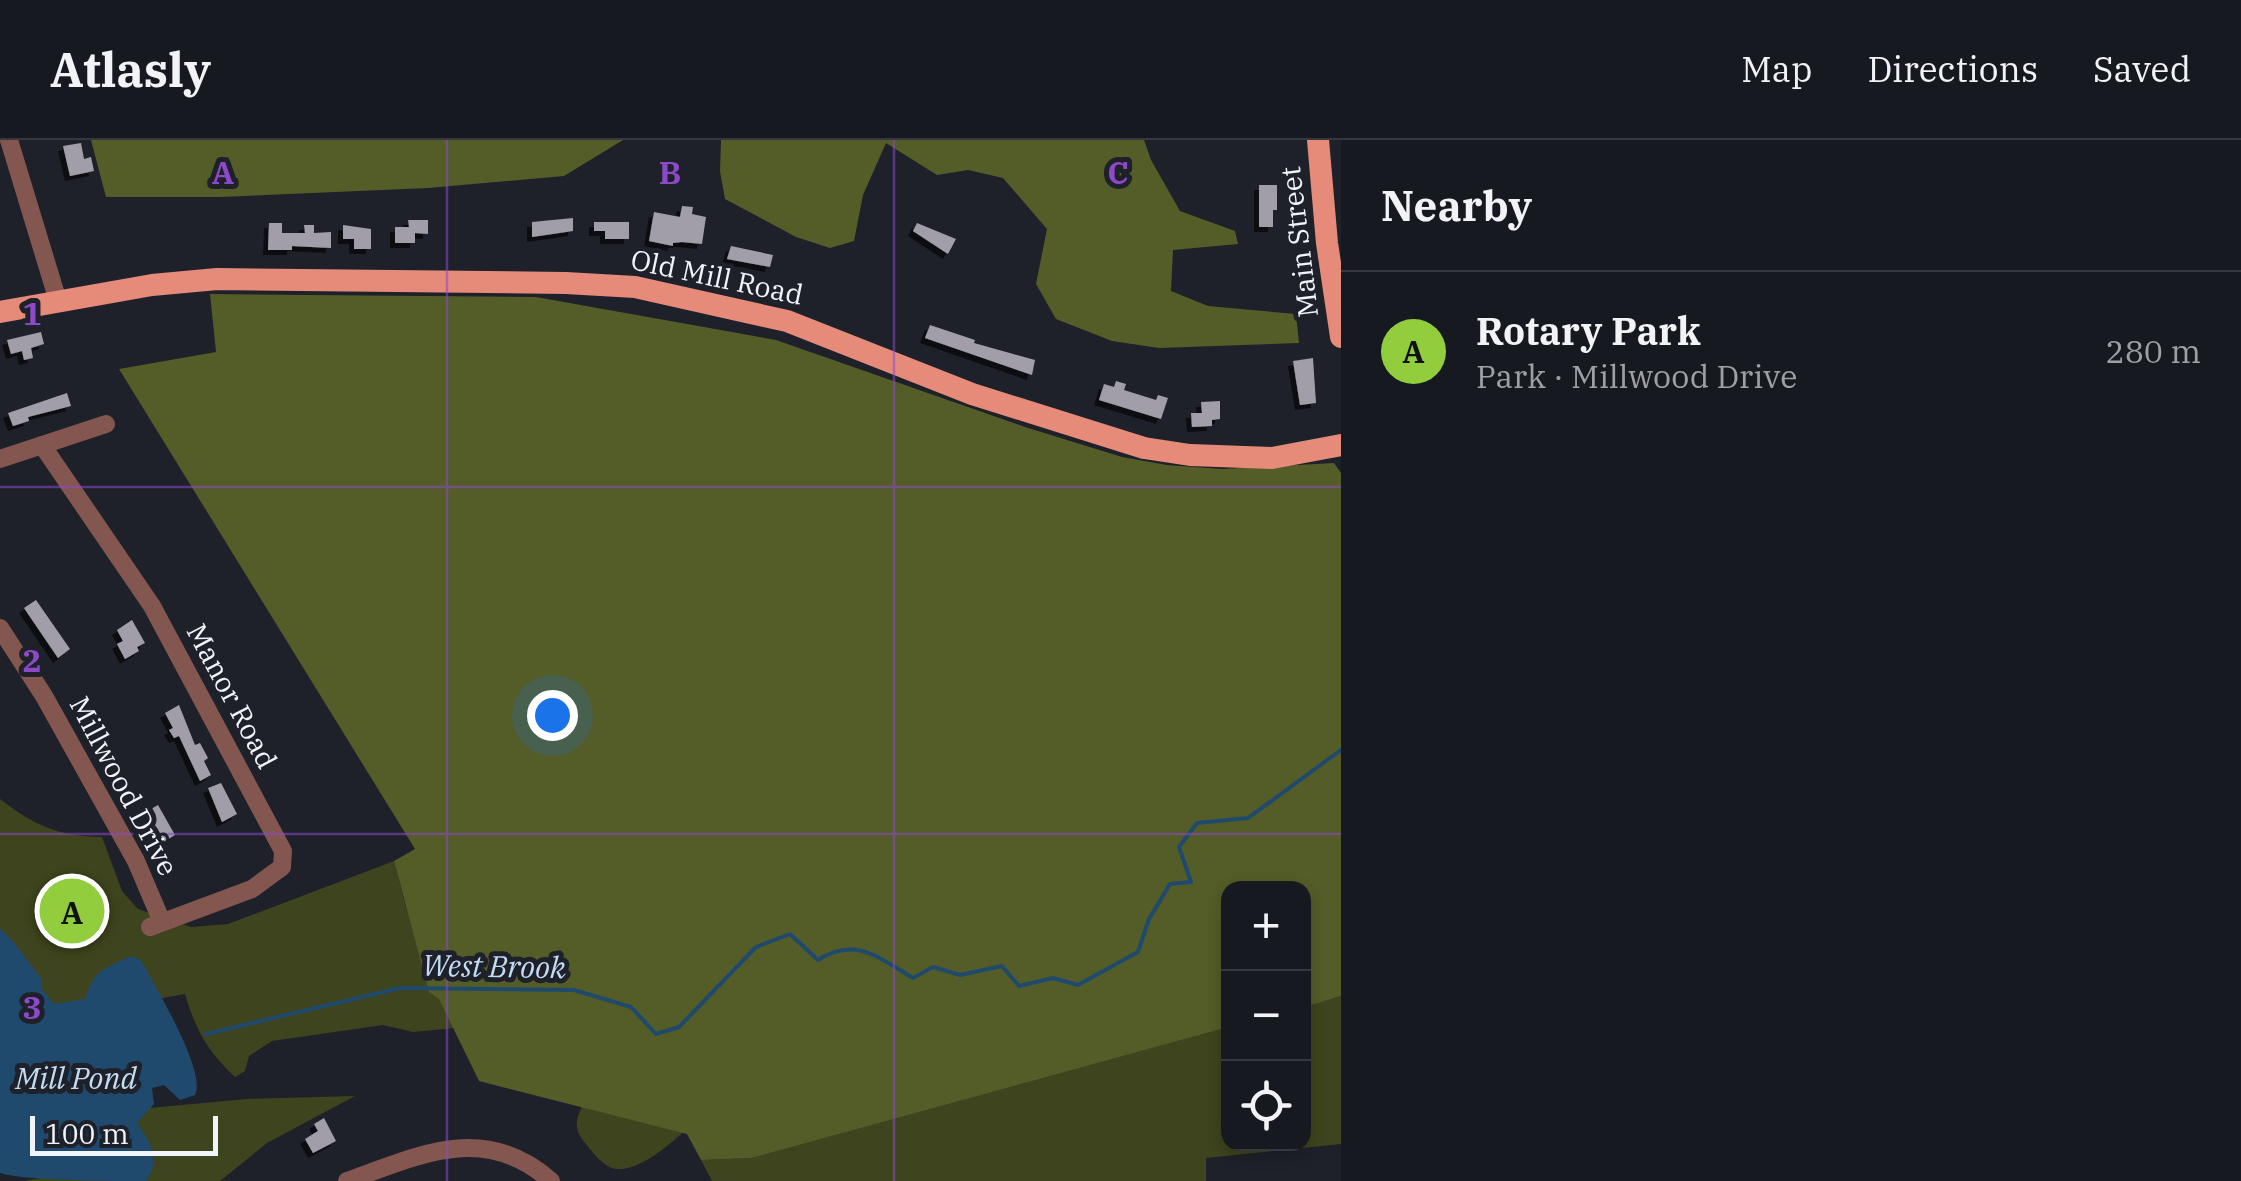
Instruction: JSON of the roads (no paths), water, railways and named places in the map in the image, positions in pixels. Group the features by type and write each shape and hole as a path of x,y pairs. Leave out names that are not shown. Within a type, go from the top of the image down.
{"main road":[{"name":"Main Street","path":"1318,140 1327,243 1341,337"},
{"name":"Old Mill Road","path":"0,312 152,286 230,278 566,282 635,287 804,326 972,394 1144,448 1190,456 1272,458 1341,445"}],"street":[{"path":"9,140 58,301"},
{"path":"0,459 106,424"},
{"name":"Manor Road","path":"42,446 152,606 283,851 282,868 266,881 156,924"},
{"name":"Millwood Drive","path":"0,628 54,713 136,861 156,924"},
{"path":"347,1181 456,1146 512,1155 532,1164 551,1181"}],"water":[{"name":"Mill Pond","path":"0,929 42,979 42,989 54,1004 85,999 101,971 131,956 141,960 187,1048 197,1083 195,1095 180,1100 164,1085 152,1088 154,1104 137,1123 154,1158 146,1181 49,1179 0,1173"}],"waterway":[{"name":"West Brook","path":"206,1034 400,988 574,990 631,1007 656,1034 679,1027 756,947 790,934 818,960 844,950 867,952 913,978 933,967 960,975 1002,966 1019,986 1053,978 1078,985 1138,952 1149,919 1170,884 1191,882 1179,847 1197,823 1248,818 1341,750"}],"place":[{"name":"Rotary Park","path":"72,911"}]}
